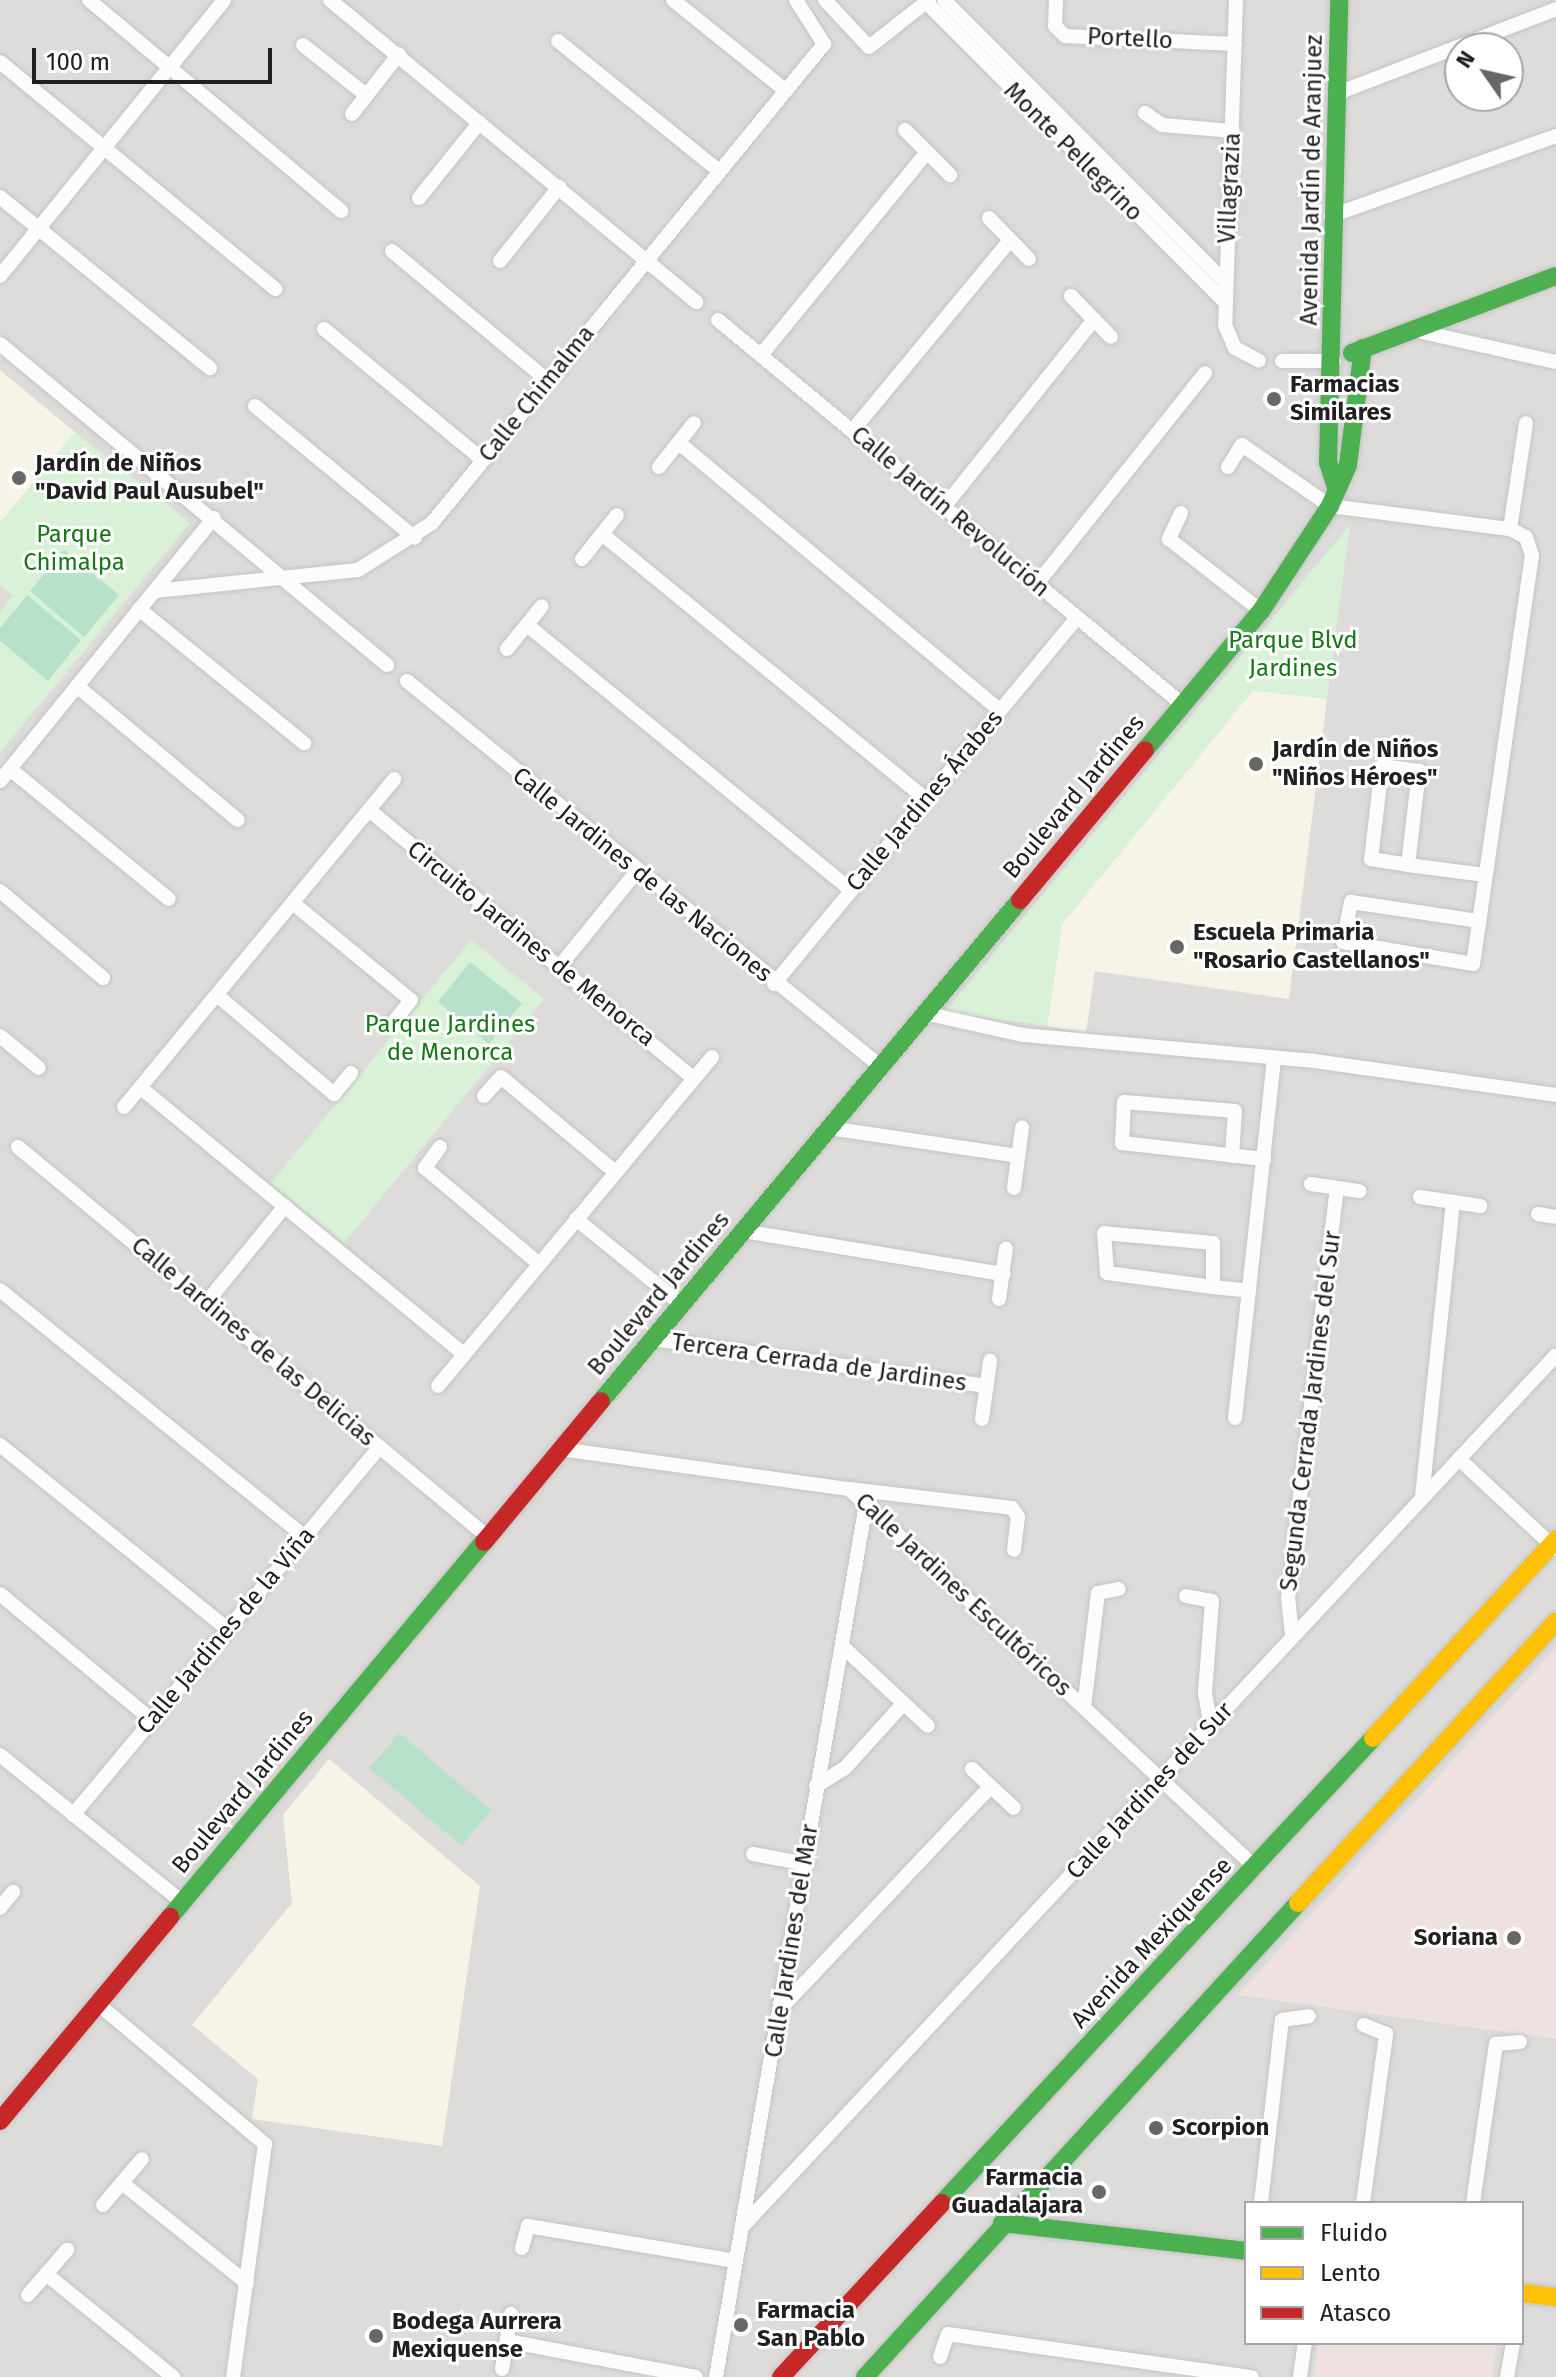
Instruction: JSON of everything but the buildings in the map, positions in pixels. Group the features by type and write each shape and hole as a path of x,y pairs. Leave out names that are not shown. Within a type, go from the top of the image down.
{"street":[{"path":"89,0 341,211"},
{"path":"330,0 697,302"},
{"path":"673,0 785,90"},
{"name":"Calle Chimalma","path":"155,591 276,575 358,570 415,538 548,381 826,37 796,0"},
{"path":"825,0 869,47 926,1"},
{"name":"Monte Pellegrino","path":"944,0 1225,282"},
{"name":"Portello","path":"1056,0 1055,26 1065,36 1235,44"},
{"name":"Villagrazia","path":"1236,0 1225,302 1235,348 1259,361"},
{"name":"Avenida Jardín de Aranjuez","path":"1336,487 1328,463 1334,361 1331,216 1339,0"},
{"name":"Monte Pellegrino","path":"926,1 1225,302"},
{"path":"0,276 220,2"},
{"path":"1335,94 1556,9"},
{"path":"558,41 719,171"},
{"path":"303,45 366,95"},
{"path":"352,114 399,54"},
{"path":"0,62 275,289"},
{"path":"1145,113 1162,125 1233,131"},
{"path":"419,198 480,122"},
{"path":"905,130 950,175"},
{"path":"1331,216 1556,136"},
{"path":"761,355 927,152"},
{"path":"500,261 559,187"},
{"path":"0,197 210,368"},
{"path":"989,218 1029,259"},
{"path":"853,430 1010,240"},
{"path":"392,251 548,381"},
{"path":"1282,361 1334,361 1556,276"},
{"path":"1071,296 1111,337"},
{"name":"Calle Jardín Revolución","path":"718,320 1182,704"},
{"path":"944,507 1094,320"},
{"path":"324,329 483,460"},
{"path":"1411,329 1453,344 1556,362"},
{"path":"0,344 214,518 276,575 387,665"},
{"name":"Boulevard Jardines","path":"0,2121 1261,611 1330,506 1348,465 1363,348"},
{"path":"1036,585 1205,373"},
{"path":"255,406 415,538"},
{"path":"659,467 694,423"},
{"path":"1510,529 1526,423"},
{"path":"679,443 1000,710"},
{"path":"1228,467 1242,445 1330,506 1510,529 1526,537 1532,555 1485,875 1478,921 1470,966 1343,942 1351,902 1478,921"},
{"path":"1181,513 1167,536 1261,611"},
{"path":"582,559 617,515"},
{"path":"0,781 214,518"},
{"path":"602,534 926,799"},
{"path":"507,649 542,606"},
{"path":"139,609 304,743"},
{"name":"Calle Jardines Árabes","path":"774,984 1076,619"},
{"path":"527,625 851,890"},
{"name":"Calle Jardines de las Naciones","path":"407,681 774,984 880,1066"},
{"path":"77,686 238,820"},
{"path":"1408,865 1419,771 1382,766 1366,853 1408,865 1485,875"},
{"path":"10,769 169,899"},
{"path":"124,1107 394,779"},
{"name":"Circuito Jardines de Menorca","path":"369,810 693,1078"},
{"path":"559,967 637,871"},
{"path":"0,891 103,978"},
{"path":"294,904 411,1000 394,1022"},
{"path":"218,996 334,1094 351,1073"},
{"path":"924,1013 1081,1042 1314,1061 1556,1095"},
{"path":"0,1036 39,1068"},
{"path":"438,1386 712,1057"},
{"path":"1235,1418 1274,1058"},
{"path":"484,1096 501,1077 615,1172"},
{"path":"141,1088 464,1354"},
{"path":"1232,1156 1235,1111 1124,1102 1122,1143 1232,1156 1264,1159"},
{"path":"829,1128 1018,1156"},
{"path":"1014,1188 1022,1128"},
{"name":"Calle Jardines de las Delicias","path":"18,1147 488,1537"},
{"path":"440,1147 425,1168 539,1264"},
{"path":"1311,1184 1359,1191"},
{"name":"Segunda Cerrada Jardines del Sur","path":"1292,1635 1288,1598 1337,1188"},
{"path":"1420,1197 1480,1206"},
{"path":"1422,1497 1453,1202"},
{"path":"206,1303 285,1206"},
{"path":"1538,1214 1556,1217"},
{"path":"576,1219 681,1304"},
{"path":"743,1231 1003,1274"},
{"path":"1213,1287 1213,1243 1104,1233 1107,1273 1213,1287 1249,1291"},
{"path":"999,1299 1006,1248"},
{"path":"0,1290 305,1537"},
{"name":"Tercera Cerrada de Jardines","path":"652,1339 987,1386"},
{"name":"Calle Jardines del Sur","path":"743,2226 1162,1781 1292,1635 1556,1355"},
{"name":"Tercera Cerrada de Jardines","path":"982,1419 990,1361"},
{"path":"0,1445 227,1629"},
{"name":"Calle Jardines de la Viña","path":"73,1815 380,1447"},
{"name":"Calle Jardines Escultóricos","path":"560,1449 849,1489 1256,1868"},
{"path":"1459,1459 1555,1545"},
{"path":"849,1489 1012,1508 1018,1517 1014,1550"},
{"name":"Calle Jardines del Mar","path":"716,2377 807,1864 816,1786 866,1504"},
{"name":"Avenida Mexiquense","path":"781,2377 1555,1545"},
{"path":"1084,1707 1098,1593 1119,1589"},
{"path":"0,1594 152,1720"},
{"path":"1186,1596 1212,1601 1205,1693 1211,1727"},
{"path":"869,2375 1002,2223 1556,1621"},
{"path":"842,1646 928,1726"},
{"path":"816,1786 845,1768 903,1704"},
{"path":"0,1755 182,1902"},
{"path":"972,1769 1014,1808"},
{"path":"782,2007 990,1787"},
{"path":"753,1854 807,1864"},
{"path":"0,1908 13,1892"},
{"path":"98,2004 265,2144 233,2377"},
{"path":"1261,2201 1282,2020 1309,2016"},
{"path":"1363,2201 1386,2034 1364,2025"},
{"path":"1473,2201 1496,2044 1520,2042"},
{"path":"103,2205 142,2159"},
{"path":"122,2183 247,2283"},
{"path":"1002,2223 1244,2251"},
{"path":"522,2248 528,2226 735,2261"},
{"path":"28,2295 67,2250"},
{"path":"46,2274 173,2377"},
{"path":"1524,2293 1556,2297"},
{"path":"502,2369 511,2314"},
{"path":"940,2357 948,2334 1252,2377"},
{"path":"507,2341 696,2377"},
{"path":"1300,2377 1305,2345"},
{"path":"1507,2377 1513,2345"}],"shaded area":[{"path":"0,0 1556,0 1556,2377 0,2377"},
{"name":"Jardín de Niños \"David Paul Ausubel\"","path":"0,370 75,432 0,523"},
{"name":"Escuela Primaria \"Rosario Castellanos\"","path":"1253,690 1327,699 1289,999 1095,971 1086,1032 1047,1026 1062,924"},
{"path":"1556,1648 1556,2039 1238,1995"},
{"path":"329,1759 480,1886 442,2146 252,2119 258,2079 192,2025 292,1903 283,1815"},
{"path":"331,2139 514,2164 485,2377 452,2377 477,2204 327,2182"},
{"path":"1318,2345 1497,2345 1492,2377 1314,2377"}],"green space":[{"name":"Parque Chimalpa","path":"75,432 190,523 0,752 0,613 13,596 0,585 0,523"},
{"name":"Parque Blvd Jardines","path":"1350,525 1327,699 1253,691 1062,924 1047,1026 945,1012"},
{"path":"64,550 119,595 84,637 30,591"},
{"path":"27,595 81,640 48,681 0,641 0,628"},
{"name":"Parque Jardines de Menorca","path":"471,940 544,999 344,1243 271,1183"},
{"path":"470,962 522,1003 489,1044 438,1002"},
{"path":"399,1733 491,1810 462,1846 369,1768"}],"traffic: fast":[{"path":"1336,487 1328,463 1339,0"},
{"path":"1352,353 1556,276"},
{"path":"1145,750 1261,611 1330,506 1348,465 1363,348"},
{"path":"601,1401 1020,900"},
{"path":"170,1917 484,1542"},
{"path":"942,2203 1373,1738"},
{"path":"865,2377 1298,1903"},
{"path":"1002,2223 1244,2251"}],"traffic: slow":[{"path":"1373,1738 1556,1540"},
{"path":"1298,1903 1556,1621"},
{"path":"1524,2293 1556,2297"}],"traffic: jam":[{"path":"1020,900 1145,750"},
{"path":"484,1542 601,1401"},
{"path":"0,2121 170,1917"},
{"path":"781,2377 942,2203"}],"place":[{"name":"Farmacias Similares","path":"1274,399"},
{"name":"Jardín de Niños \"David Paul Ausubel\"","path":"19,478"},
{"name":"Jardín de Niños \"Niños Héroes\"","path":"1256,764"},
{"name":"Escuela Primaria \"Rosario Castellanos\"","path":"1177,947"},
{"name":"Soriana","path":"1514,1938"},
{"name":"Scorpion","path":"1156,2128"},
{"name":"Farmacia Guadalajara","path":"1099,2192"},
{"name":"Farmacia San Pablo","path":"741,2325"},
{"name":"Bodega Aurrera Mexiquense","path":"376,2336"}]}
